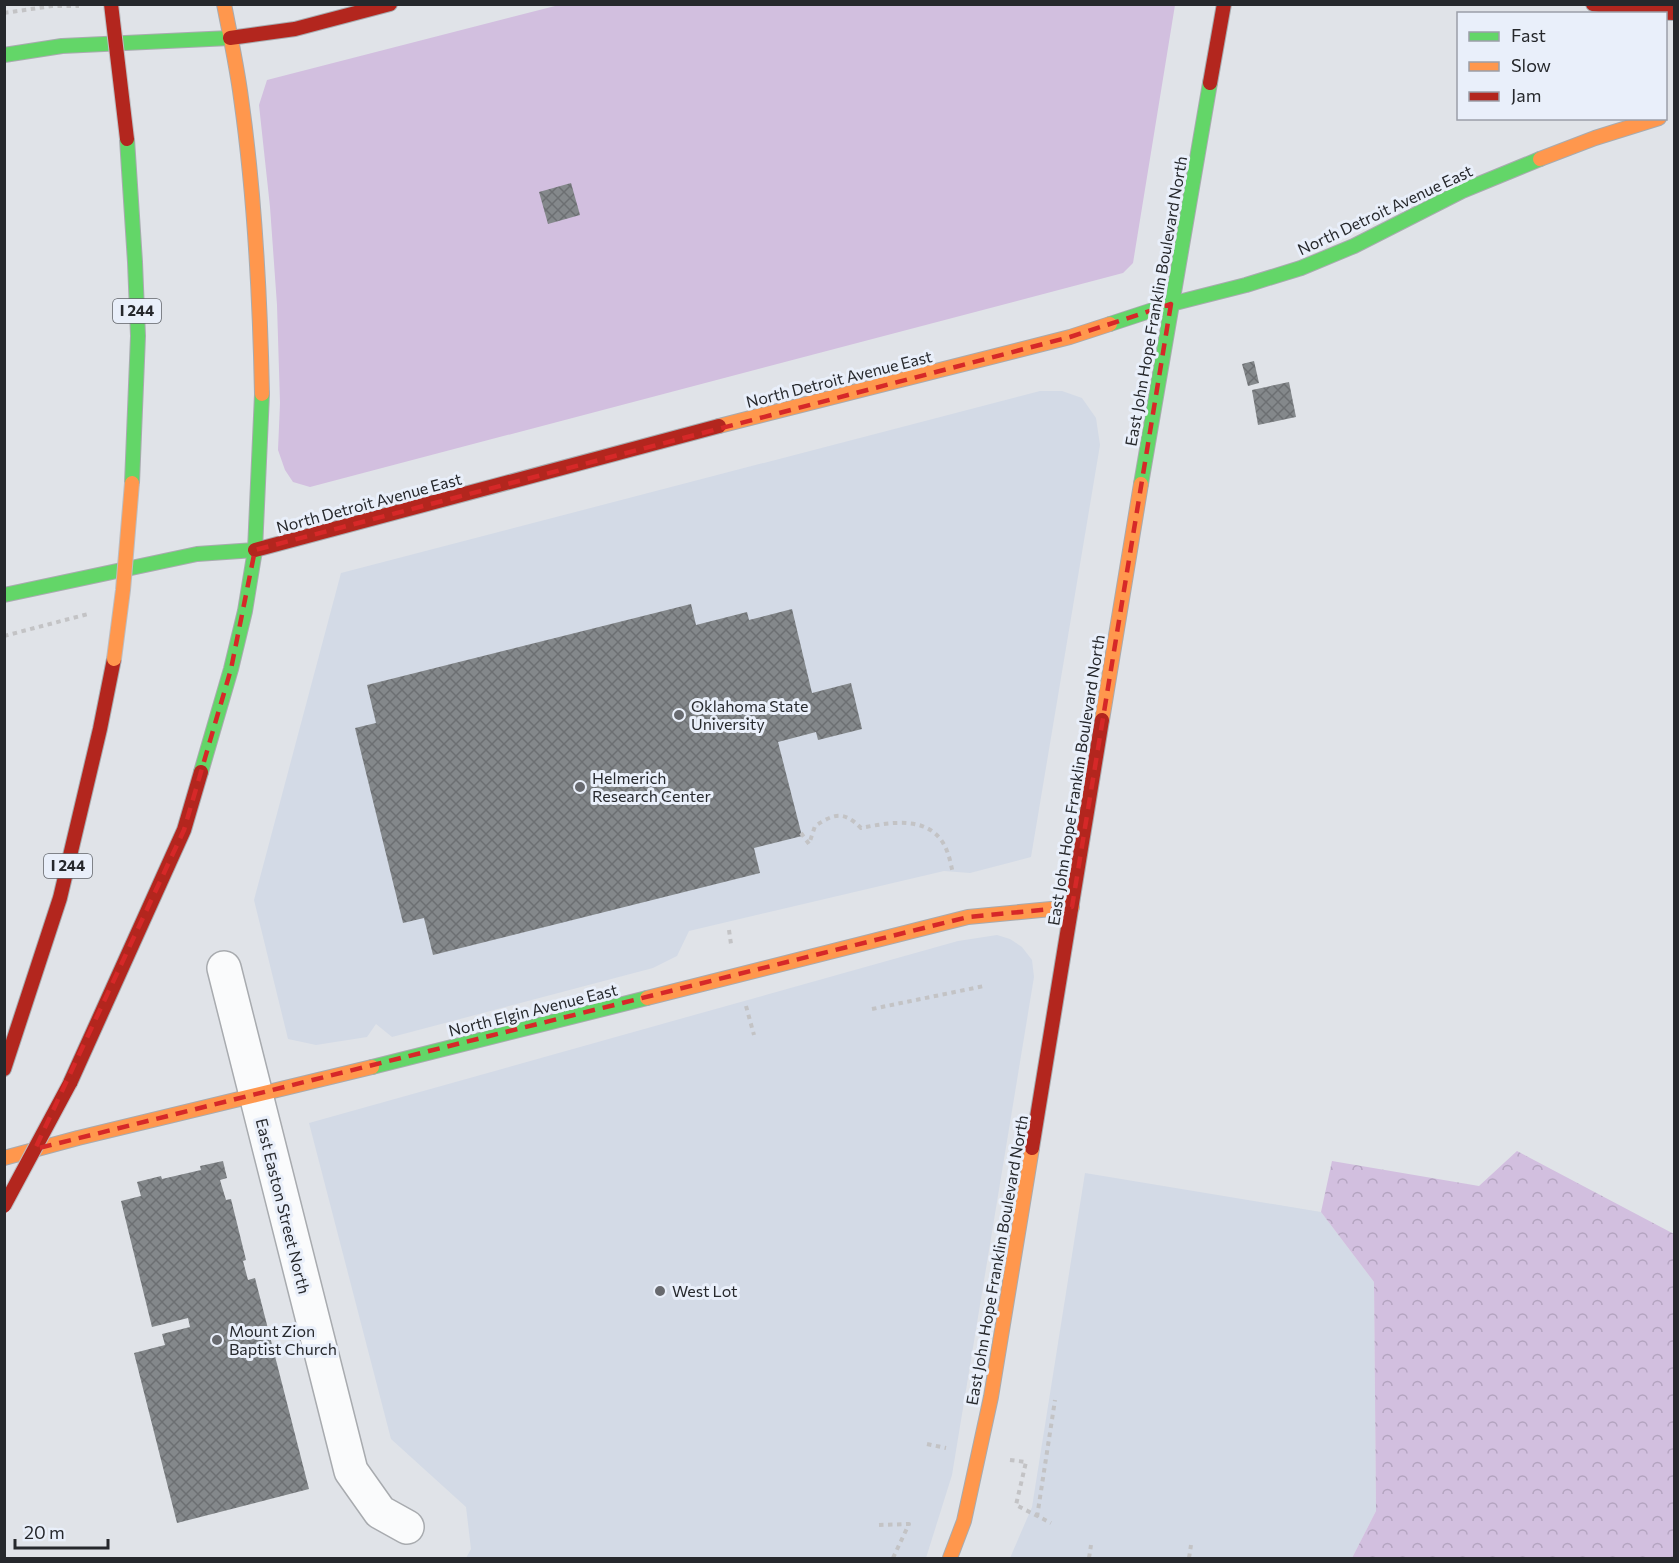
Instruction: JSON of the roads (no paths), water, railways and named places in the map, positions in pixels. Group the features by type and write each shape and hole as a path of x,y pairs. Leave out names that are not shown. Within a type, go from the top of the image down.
{"main road":[{"name":"I 244","path":"4,1069 60,898 100,729 114,659 123,590 132,483 138,338 136,260 127,139 111,4"},
{"path":"4,1206 70,1083 184,830 231,669 245,611 255,550 262,399 260,310 253,200 241,97 224,4"},
{"path":"4,55 62,46 230,38 295,29 390,4"},
{"name":"East John Hope Franklin Boulevard North","path":"951,1558 964,1521 991,1397 1171,304 1224,4"},
{"path":"1593,4 1646,12"},
{"name":"North Detroit Avenue East","path":"4,595 197,554 255,550 806,404 1070,337 1171,304 1301,268 1354,246 1473,186 1595,138 1653,120"},
{"name":"North Elgin Avenue East","path":"4,1158 968,917 1072,907"}],"street":[{"name":"East Easton Street North","path":"224,968 351,1471 380,1512 407,1527"}],"place":[{"name":"Oklahoma State University","path":"679,715"},
{"name":"Helmerich Research Center","path":"580,787"},
{"name":"West Lot","path":"660,1291"},
{"name":"Mount Zion Baptist Church","path":"217,1340"}]}
